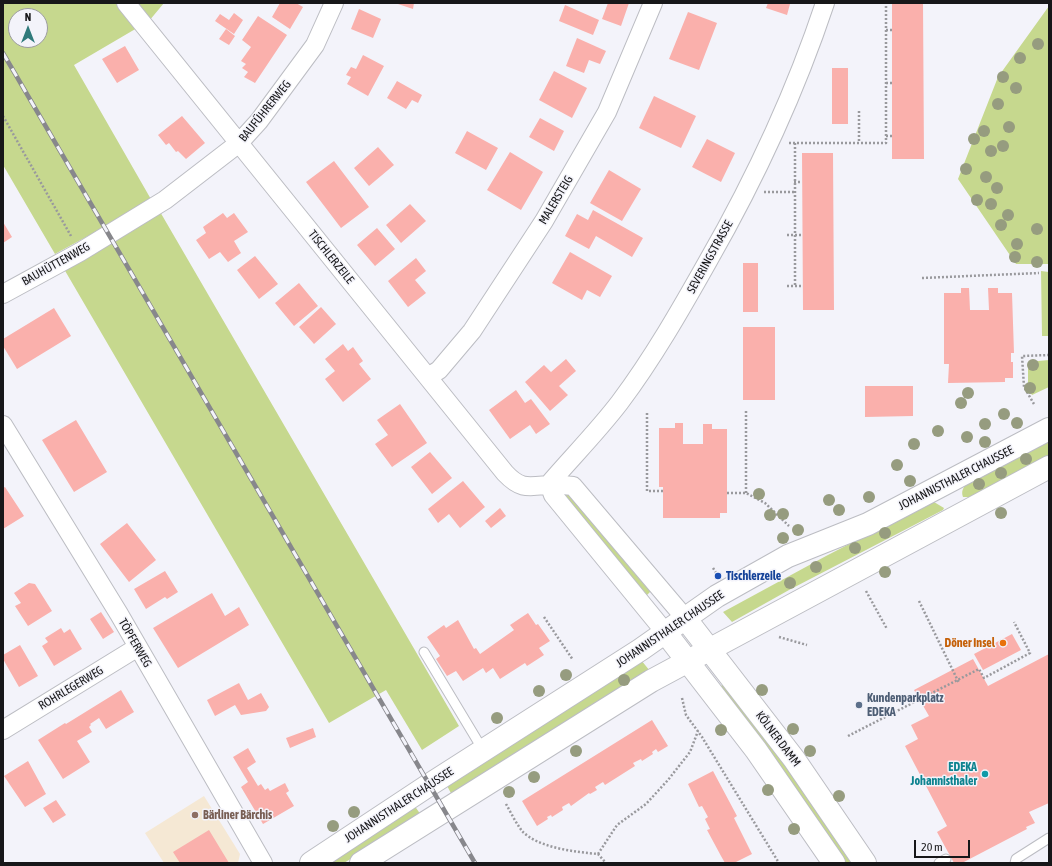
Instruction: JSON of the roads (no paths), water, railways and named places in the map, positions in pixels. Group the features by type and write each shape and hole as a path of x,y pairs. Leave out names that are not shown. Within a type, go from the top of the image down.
{"main road":[{"name":"JOHANNISTHALER CHAUSSEE","path":"311,863 483,750 640,650 717,596 788,556 868,524 1049,429"},
{"path":"361,863 616,702 709,649 847,574 957,518 1049,467"},
{"path":"941,486 957,518"},
{"name":"KÖLNER DAMM","path":"685,618 794,759 865,863"},
{"name":"KÖLNER DAMM","path":"665,632 756,750 834,863"}],"street":[{"name":"TISCHLERZEILE","path":"126,3 514,483 532,487 549,484 573,486 685,618"},
{"name":"BAUFÜHRERWEG","path":"109,235 165,200 239,143 259,121 316,45 334,3"},
{"name":"MALERSTEIG","path":"428,377 439,370 472,331 544,221 607,112 653,3"},
{"name":"SEVERINGSTRASSE","path":"549,484 620,402 681,310 742,201 769,145 785,109 825,3"},
{"name":"BAUHÜTTENWEG","path":"3,294 109,235"},
{"name":"TÖPFERWEG","path":"3,425 138,647 263,863"},
{"path":"549,484 553,496 665,632"},
{"name":"ROHRLEGERWEG","path":"3,730 138,647"}],"lane":[{"path":"424,652 483,750"},
{"path":"1015,863 1016,859 1049,838"}],"railway":[{"path":"3,53 475,863"}],"place":[{"name":"Tischlerzeile","path":"718,576"},
{"name":"Döner Insel","path":"1003,643"},
{"name":"Kundenparkplatz EDEKA","path":"859,705"},
{"name":"EDEKA Johannisthaler","path":"985,774"},
{"name":"Bärliner Bärchis","path":"195,815"}]}
